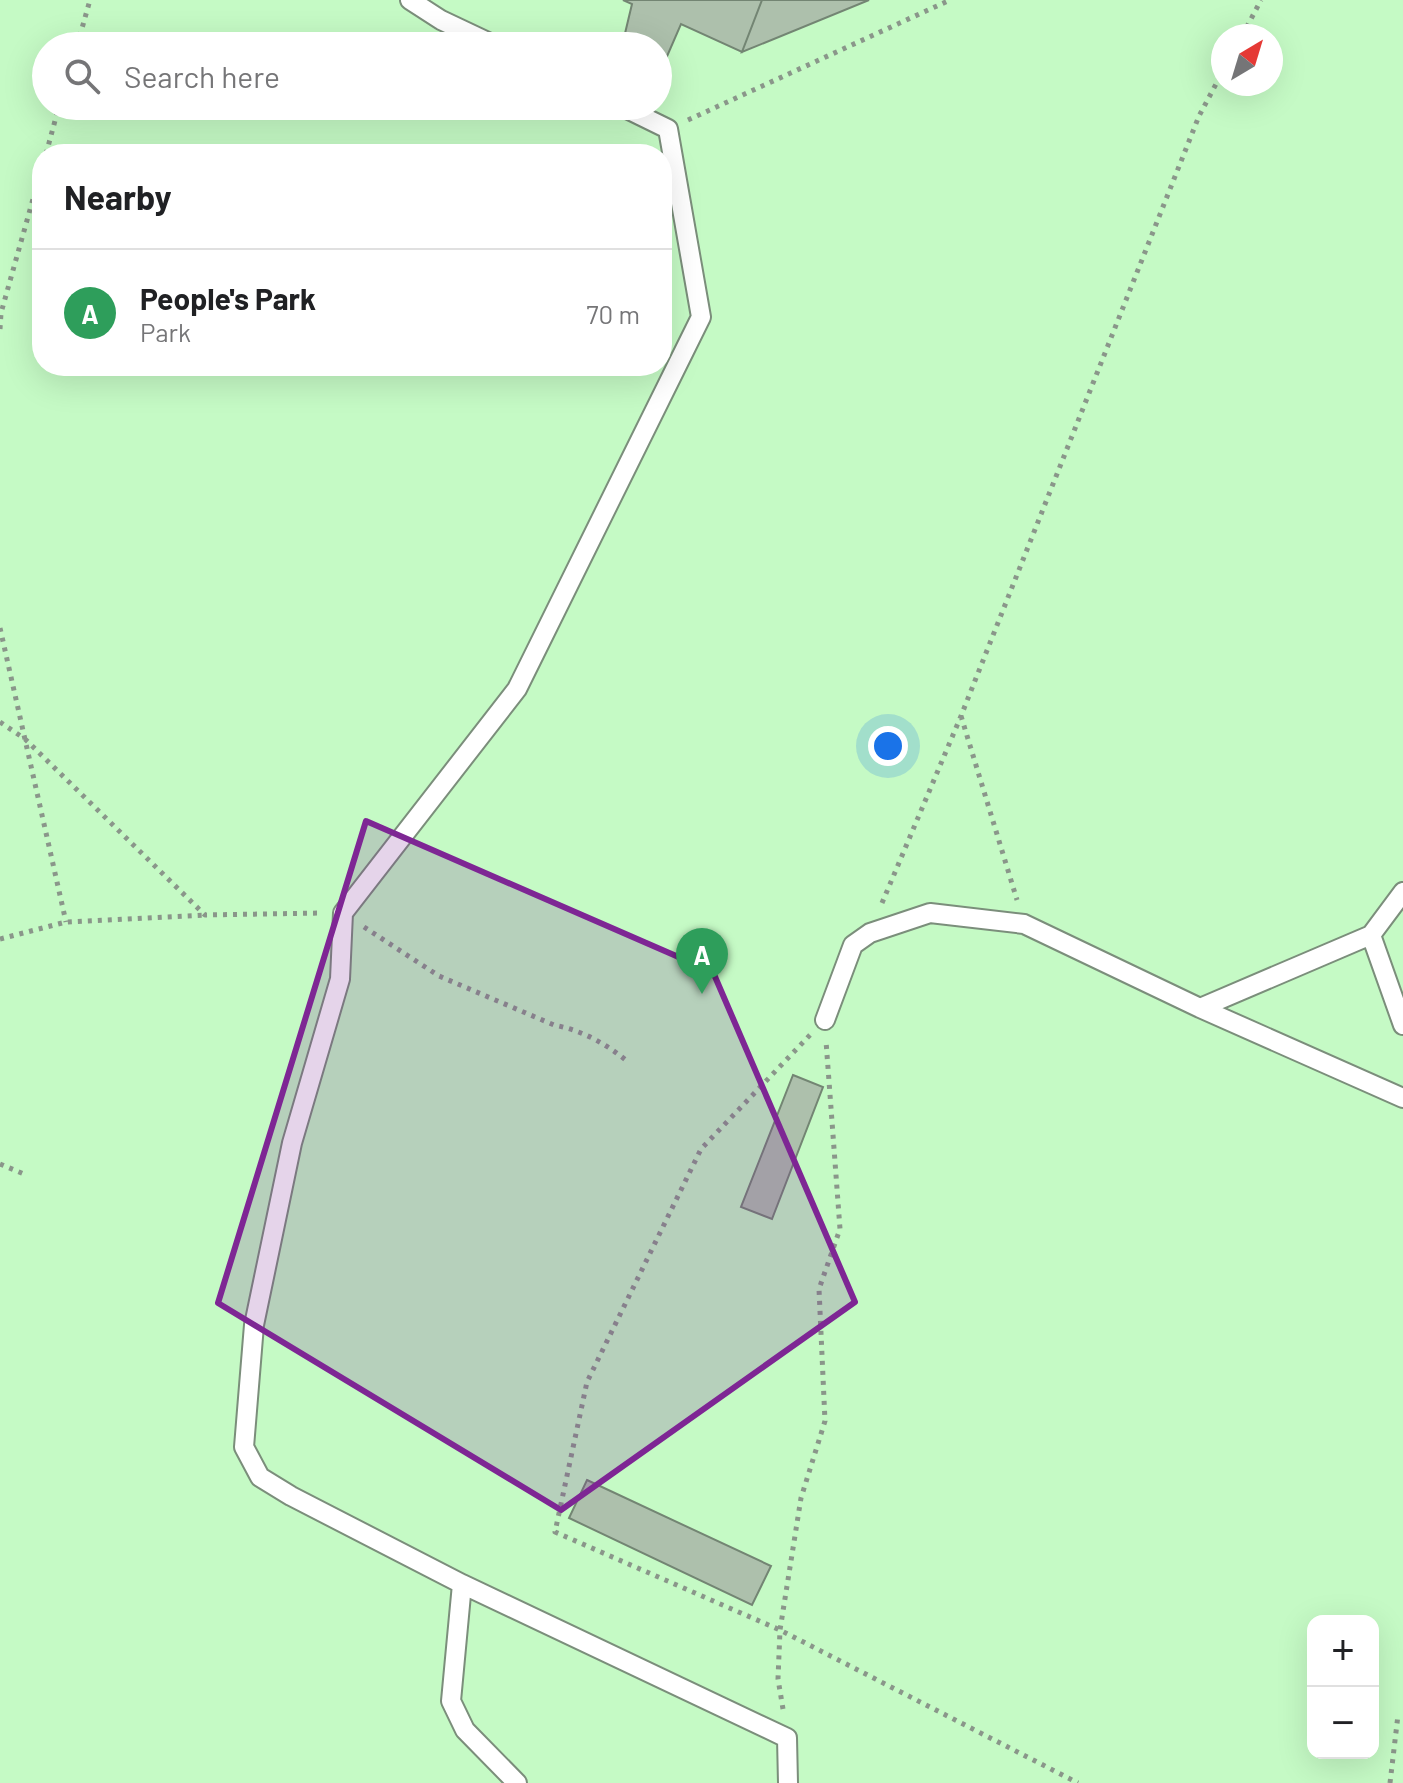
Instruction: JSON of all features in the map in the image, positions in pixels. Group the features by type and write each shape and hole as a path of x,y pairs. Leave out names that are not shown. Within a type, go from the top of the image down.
{"lane":[{"path":"410,0 466,32"},
{"path":"650,120 668,129 671,144"},
{"path":"672,152 701,317 672,376"},
{"path":"672,376 517,689 343,913 340,979 292,1143 254,1325 244,1447 260,1477 462,1584 787,1738 788,1783"},
{"path":"1200,1008 1371,935 1403,892"},
{"path":"825,1020 853,945 870,933 930,913 1024,924 1200,1008 1403,1098"},
{"path":"1371,935 1403,1025"},
{"path":"462,1584 451,1701 465,1730 517,1783"}],"path":[{"path":"81,32 90,0"},
{"path":"668,129 950,0"},
{"path":"1248,24 1261,0"},
{"path":"870,933 961,716 1199,116 1211,94"},
{"path":"49,144 55,120"},
{"path":"0,329 0,312 32,202"},
{"path":"0,628 66,922"},
{"path":"961,716 1024,924"},
{"path":"0,722 25,739 205,915"},
{"path":"0,939 66,922 205,915 343,913 439,976 554,1025 572,1028 612,1048 628,1062"},
{"path":"787,1738 778,1679 780,1630 801,1498 825,1421 819,1289 840,1229 825,1020"},
{"path":"825,1020 701,1149 587,1382 555,1532 780,1630 1078,1783"},
{"path":"0,1164 24,1174"},
{"path":"1390,1783 1398,1715"}],"highlighted area":[{"path":"366,821 713,972 855,1302 561,1510 218,1303"}],"green space":[{"path":"0,0 1403,0 1403,1783 0,1783"}],"building":[{"path":"623,0 762,0 742,52 681,24 672,45 672,32 625,32 632,4"},
{"path":"762,0 869,0 742,52"},
{"path":"793,1075 823,1087 772,1219 741,1207"},
{"path":"587,1480 771,1566 752,1605 569,1518"}],"place":[{"name":"People's Park","path":"702,994"}]}
